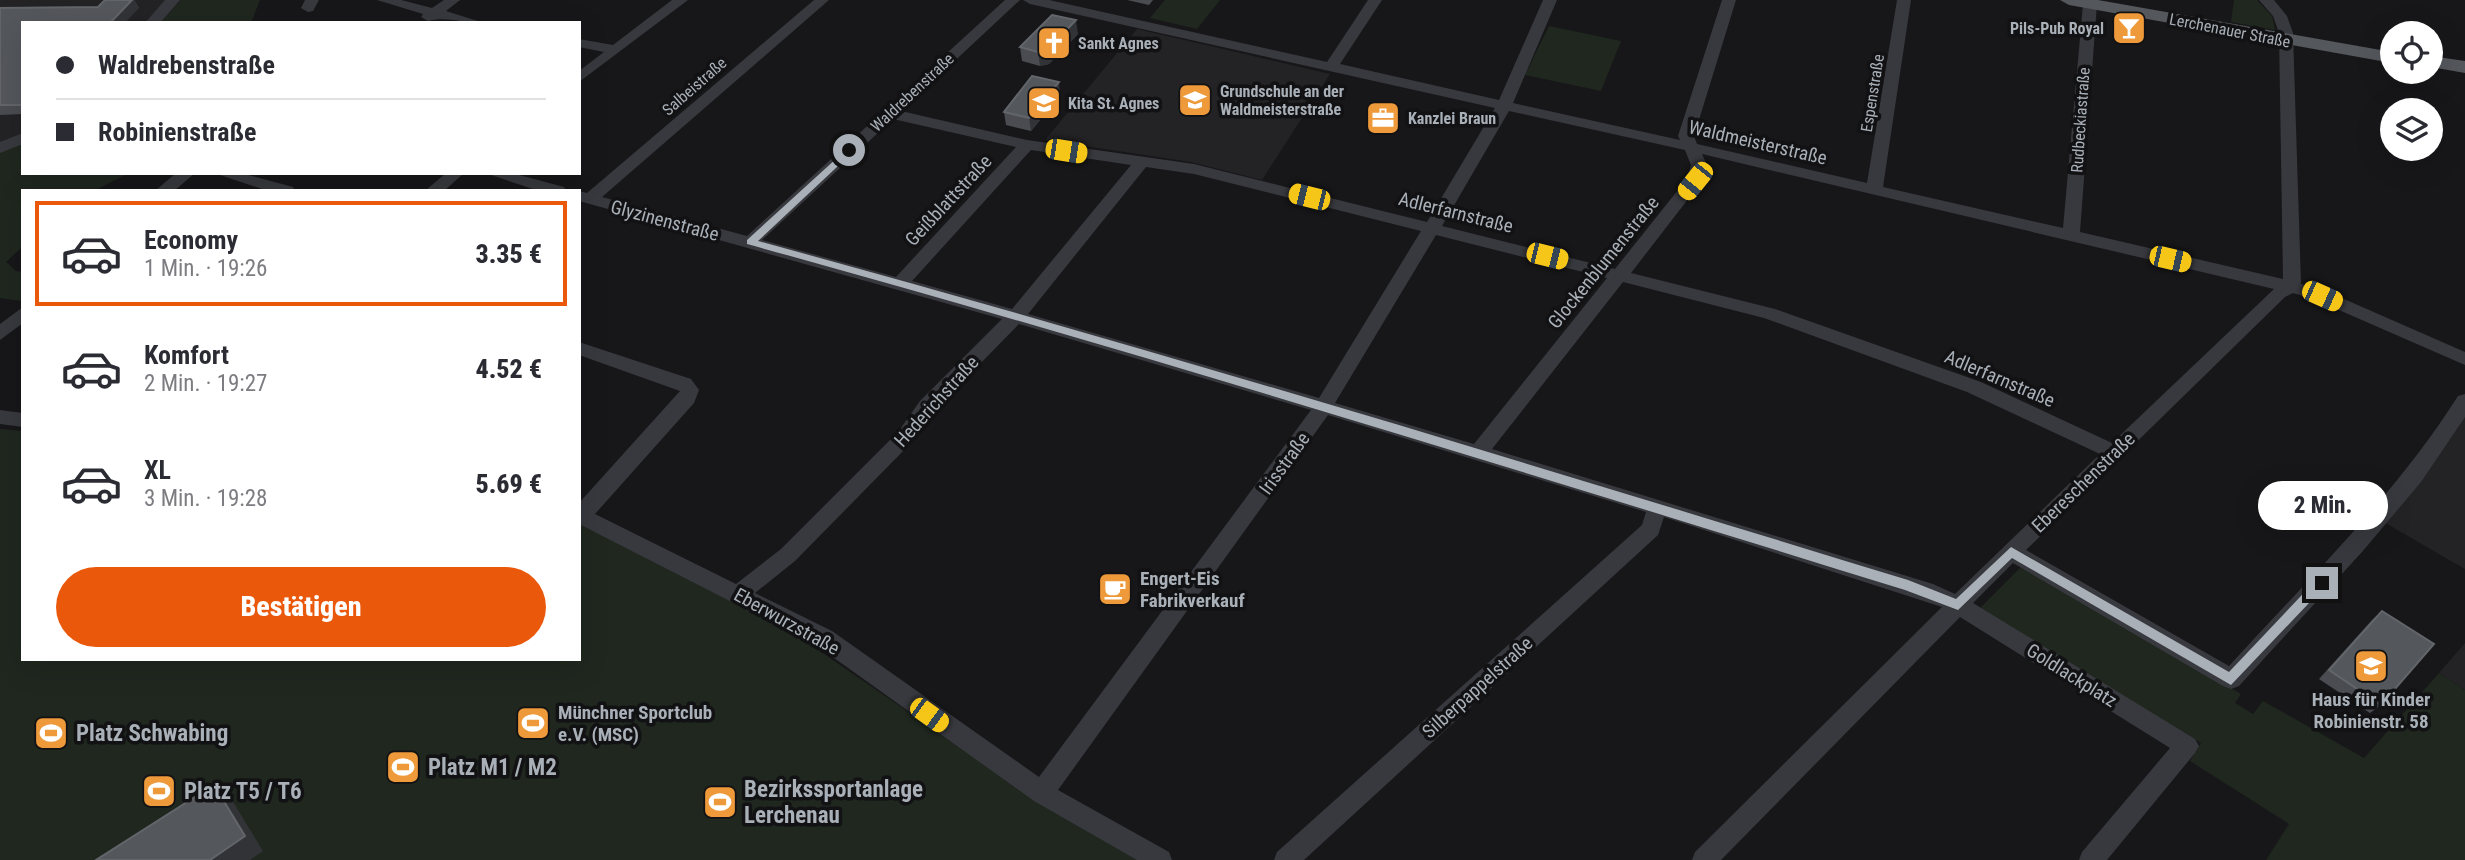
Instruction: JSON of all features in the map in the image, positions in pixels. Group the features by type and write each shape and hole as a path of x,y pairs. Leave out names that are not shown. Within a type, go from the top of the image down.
{"main road":[{"name":"Lerchenauer Straße","path":"2069,0 2380,56"},
{"path":"2443,64 2465,67"}],"street":[{"path":"154,21 173,0"},
{"path":"384,0 467,21"},
{"path":"421,21 453,0"},
{"path":"581,76 681,0"},
{"name":"Salbeistraße","path":"585,198 822,0"},
{"name":"Waldrebenstraße","path":"750,242 1013,0"},
{"name":"Waldmeisterstraße","path":"1030,0 2292,287 2322,296 2465,359"},
{"path":"1331,67 1375,0"},
{"name":"Irisstraße","path":"1042,793 1312,425 1321,405 1499,119 1550,0"},
{"name":"Glockenblumenstraße","path":"1478,453 1695,181 1699,165 1686,136 1729,0"},
{"name":"Espenstraße","path":"1874,191 1904,0"},
{"path":"2266,0 2283,18 2286,41 2292,287"},
{"name":"Rudbeckiastraße","path":"2071,236 2090,4"},
{"path":"581,43 615,50"},
{"name":"Adlerfarnstraße","path":"889,113 1027,145 1194,169 1769,313 1974,387 2114,452"},
{"path":"0,148 21,139"},
{"name":"Geißblattstraße","path":"900,283 1027,145"},
{"name":"Hederichstraße","path":"740,593 788,555 905,437 926,407 1017,315 1143,161"},
{"path":"166,189 184,175"},
{"path":"229,175 280,189"},
{"path":"436,189 453,175"},
{"path":"499,175 551,189"},
{"name":"Glyzinenstraße","path":"585,198 1017,315 1321,405 1933,593 1958,605"},
{"name":"Ebereschenstraße","path":"1704,860 2011,552 2279,293 2292,287"},
{"path":"0,334 21,315"},
{"path":"581,349 684,384 690,390 687,398 581,514"},
{"path":"2011,552 2231,679 2351,553 2414,478 2465,401"},
{"path":"0,417 21,420"},
{"name":"Silberpappelstraße","path":"1286,860 1651,529 1657,507"},
{"name":"Eberwurzstraße","path":"581,515 740,593 824,638 967,743 1042,793 1160,860"},
{"name":"Goldlackplatz","path":"1958,605 2187,746 2091,860"}],"shaded area":[{"path":"0,0 181,0 162,21 21,21 21,143 0,152"},
{"path":"181,0 260,0 252,21 162,21"},
{"path":"1165,0 1220,0 1197,29 1150,18"},
{"path":"2234,0 2257,0 2272,16 2275,30 2231,22"},
{"path":"1549,26 1621,41 1601,91 1525,75"},
{"name":"Grundschule an der Waldmeisterstraße","path":"1137,29 1330,74 1262,180 1191,162 1045,140"},
{"path":"21,143 21,175 125,175 97,189 21,189 21,248 6,262 16,271 21,272 21,301 0,298 0,152"},
{"path":"2465,405 2465,569 2368,513"},
{"path":"0,429 21,431 21,661 581,661 581,525 685,574 811,645 1032,797 1143,860 0,860"},
{"path":"2022,566 2241,694 2235,703 2253,714 2263,701 2364,758 2439,673 2465,690 2465,860 2266,860 2289,824 2190,761 2201,743 1978,610"},
{"path":"2465,643 2465,690 2439,673"}],"building":[{"path":"105,0 132,0 112,21 21,21 21,105 0,105 0,8 98,7"},
{"path":"1052,15 1076,20 1047,50 1038,52 1020,47"},
{"path":"1032,76 1059,82 1029,118 1004,112"},
{"name":"Haus für Kinder Robinienstr. 58","path":"2382,611 2434,644 2381,705 2329,670"},
{"path":"214,785 245,836 210,860 96,860"}],"place":[{"name":"Pils-Pub Royal","path":"2129,28"},
{"name":"Sankt Agnes","path":"1054,43"},
{"name":"Grundschule an der Waldmeisterstraße","path":"1195,100"},
{"name":"Kita St. Agnes","path":"1044,103"},
{"name":"Kanzlei Braun","path":"1383,118"},
{"name":"Engert-Eis Fabrikverkauf","path":"1115,589"},
{"name":"Haus für Kinder Robinienstr. 58","path":"2371,666"},
{"name":"Münchner Sportclub e.V. (MSC)","path":"533,723"},
{"name":"Platz Schwabing","path":"51,733"},
{"name":"Platz M1 / M2","path":"403,767"},
{"name":"Platz T5 / T6","path":"159,791"},
{"name":"Bezirkssportanlage Lerchenau","path":"720,802"}],"route":[{"path":"849,150 750,242 1017,315 1321,405 1933,593 1958,605 2011,552 2231,679 2322,583"}]}
